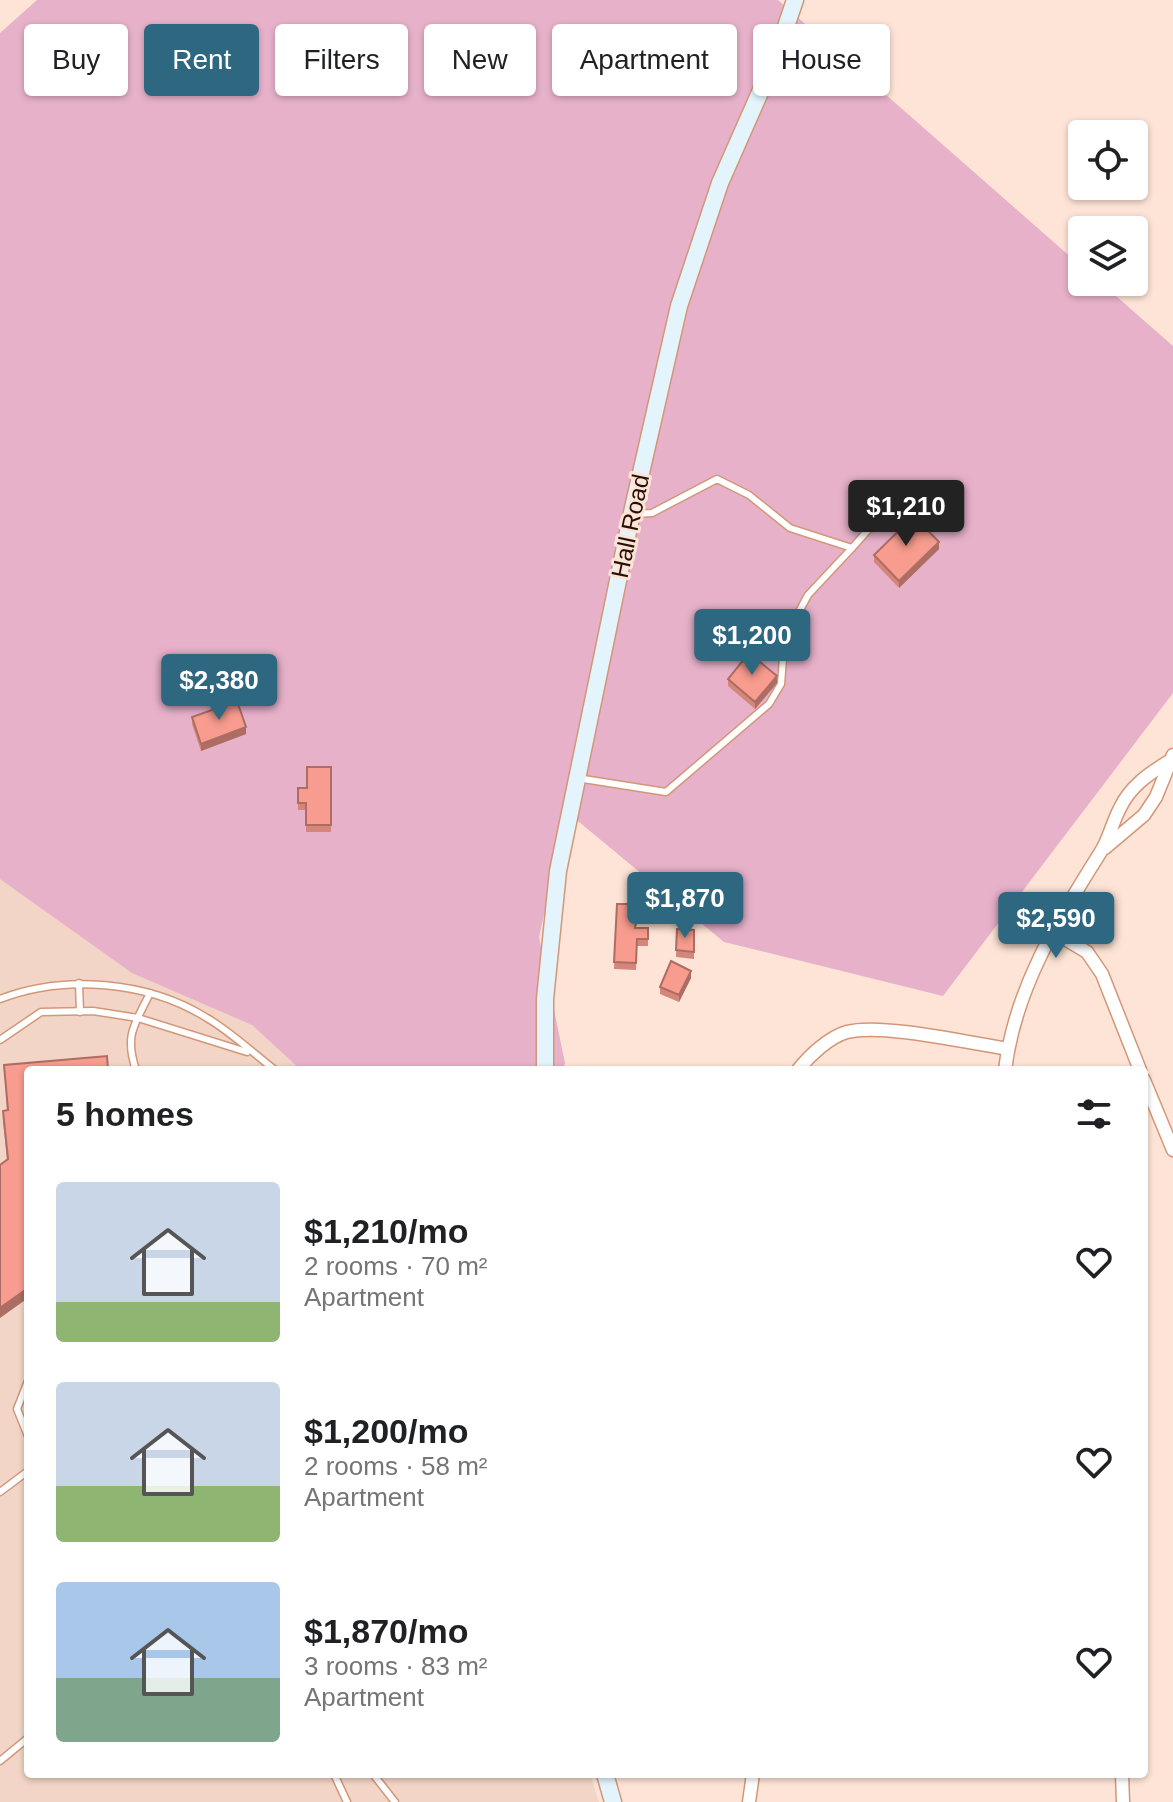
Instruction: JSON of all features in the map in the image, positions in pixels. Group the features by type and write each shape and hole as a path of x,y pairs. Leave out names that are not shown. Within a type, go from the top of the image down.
{"street":[{"name":"Hall Road","path":"545,1066 550,917 632,514 679,306 720,183 776,56 795,0"},
{"path":"1103,850 1120,806 1133,789 1170,759"},
{"path":"1006,1066 1008,1049 1040,953 1069,897 1103,850 1144,815 1156,797 1170,759"},
{"path":"1052,931 1087,952 1102,974 1138,1066"},
{"path":"802,1066 824,1045 846,1032 880,1031 1008,1049"},
{"path":"1148,1090 1173,1150"},
{"path":"606,1778 613,1802"},
{"path":"749,1802 752,1778"},
{"path":"1122,1778 1123,1802"}],"lane":[{"path":"632,514 652,513 717,479 749,495 790,528 852,548"},
{"path":"577,778 666,792 769,704 781,684 783,659 794,621 808,595 868,530 916,500"},
{"path":"79,983 80,1012"},
{"path":"0,999 19,992 79,983 150,993 206,1017 270,1066"},
{"path":"135,1066 128,1046 150,993"},
{"path":"0,1040 41,1012 80,1012 138,1018 255,1054"},
{"path":"24,1391 17,1409 24,1426"},
{"path":"0,1492 24,1474"},
{"path":"0,1761 24,1741"},
{"path":"336,1778 347,1802"},
{"path":"376,1778 395,1802"}],"shaded area":[{"path":"37,0 778,0 805,24 753,24 753,96 887,96 1068,255 1068,296 1116,296 1173,346 1173,693 943,996 724,942 567,812 539,937 564,1066 297,1066 252,1025 132,973 0,879 0,33"},
{"path":"0,819 315,1066 24,1066 24,1778 591,1778 599,1802 0,1802"}],"building":[{"path":"914,516 939,542 899,581 874,555"},
{"path":"749,653 777,676 755,702 728,679"},
{"path":"237,701 246,727 201,744 192,717"},
{"path":"307,767 331,767 331,825 306,825 306,803 298,803 298,788 307,788"},
{"path":"617,904 639,904 635,928 648,928 648,939 637,939 636,963 614,962"},
{"path":"677,929 694,930 694,952 676,950"},
{"path":"671,961 691,971 679,995 660,987"},
{"path":"107,1056 108,1066 24,1066 24,1291 0,1308 0,1165 8,1159 3,1111 8,1110 4,1065"}]}
